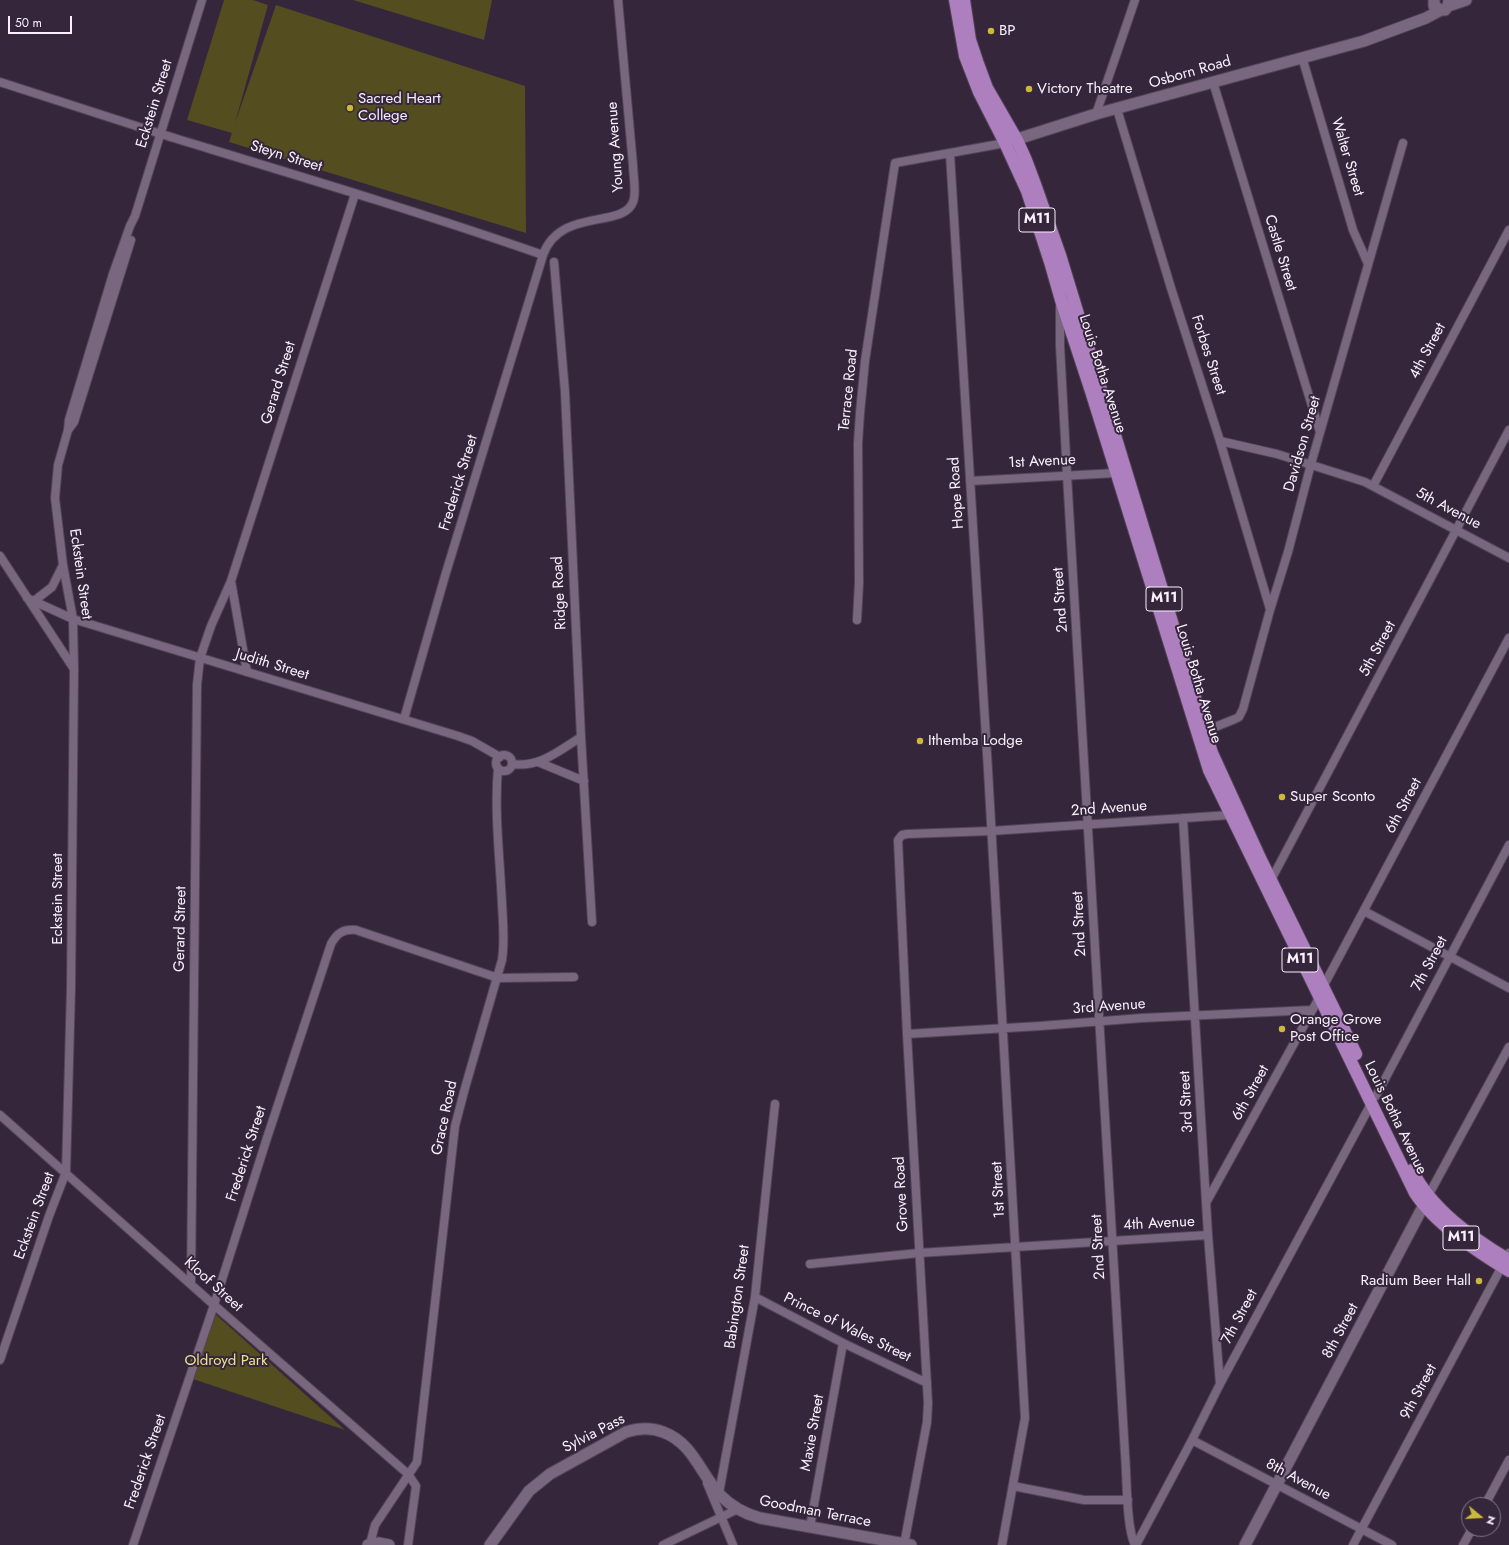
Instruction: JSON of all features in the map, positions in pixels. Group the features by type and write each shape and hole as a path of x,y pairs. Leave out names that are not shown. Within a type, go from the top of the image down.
{"main road":[{"name":"Louis Botha Avenue","path":"955,0 965,56 979,92 1011,142 1035,184 1060,255 1204,731 1219,770 1271,880 1321,993"},
{"name":"Louis Botha Avenue","path":"964,0 970,40 987,88 1011,142 1052,265 1061,300 1089,384 1204,757 1230,815 1321,993 1373,1100 1426,1201 1507,1262"},
{"name":"Osborn Road","path":"1011,142 1096,114 1370,39 1431,16 1439,3 1466,0"},
{"name":"8th Street","path":"1245,1545 1426,1201"},
{"name":"Sylvia Pass","path":"490,1545 523,1498 538,1482 631,1431 639,1429 650,1429 670,1436 683,1444 719,1493"},
{"name":"Goodman Terrace","path":"719,1493 738,1509 760,1518 906,1545"},
{"path":"369,1545 378,1543 389,1545"}],"street":[{"name":"Eckstein Street","path":"0,1360 49,1216 66,1172 71,988 74,669 73,619 63,565 55,498 58,465 68,430 74,422 131,241 135,216 202,0"},
{"name":"Young Avenue","path":"543,255 546,245 559,231 572,225 620,214 630,208 634,199 633,165 618,0"},
{"path":"1096,114 1135,0"},
{"name":"Walter Street","path":"1302,57 1354,230 1368,264"},
{"name":"Steyn Street","path":"0,82 161,134 315,180 543,255"},
{"name":"Castle Street","path":"1213,82 1320,432"},
{"name":"Forbes Street","path":"1117,109 1220,440 1270,610"},
{"name":"Osborn Road","path":"895,163 1011,142"},
{"name":"Davidson Street","path":"1204,731 1235,719 1241,713 1288,552 1311,464 1403,142"},
{"name":"Hope Road","path":"950,154 991,831"},
{"name":"Terrace Road","path":"857,620 859,583 858,443 860,413 865,361 895,163"},
{"name":"Gerard Street","path":"191,1284 197,685 200,658 211,626 231,581 354,194"},
{"name":"4th Street","path":"1373,486 1509,230"},
{"name":"Frederick Street","path":"404,719 445,576 543,255"},
{"name":"Ridge Road","path":"554,262 564,392 581,737 592,922"},
{"name":"2nd Street","path":"1061,300 1060,346 1067,474 1128,1500 1132,1535 1136,1545"},
{"name":"5th Street","path":"1271,880 1509,430"},
{"name":"5th Avenue","path":"1220,440 1311,464 1373,486 1509,558"},
{"name":"1st Avenue","path":"970,481 1116,472"},
{"path":"0,556 30,599 74,669"},
{"path":"30,599 52,587 63,565"},
{"name":"Gerard Street","path":"231,581 247,672"},
{"name":"Judith Street","path":"30,599 73,619 463,738 500,757"},
{"name":"6th Street","path":"1207,1202 1312,1010 1509,638"},
{"path":"512,764 522,766 538,762 581,737"},
{"path":"506,756 510,758 512,764 508,770 505,771 498,768 497,762 500,757 506,756"},
{"path":"538,762 584,781"},
{"name":"Grace Road","path":"416,1486 417,1462 455,1126 498,978 504,945 497,805 498,768"},
{"name":"2nd Avenue","path":"898,840 902,835 907,834 991,831 1230,815"},
{"name":"3rd Street","path":"1183,818 1208,1236 1220,1384"},
{"name":"1st Street","path":"991,831 1025,1418 1002,1545"},
{"name":"Grove Road","path":"898,840 907,1034 928,1403 927,1422 906,1545"},
{"name":"7th Street","path":"1136,1545 1220,1384 1509,845"},
{"path":"1364,911 1509,988"},
{"name":"Frederick Street","path":"133,1545 214,1306 331,944 337,934 344,930 356,930 498,978"},
{"path":"498,978 574,977"},
{"name":"3rd Avenue","path":"907,1034 1312,1010"},
{"name":"8th Street","path":"1426,1201 1509,1047"},
{"name":"Babington Street","path":"719,1493 755,1297 776,1104"},
{"name":"Kloof Street","path":"0,1115 66,1172 214,1306 408,1474"},
{"name":"4th Avenue","path":"919,1253 1016,1246 1208,1236"},
{"path":"810,1264 919,1253"},
{"name":"9th Street","path":"1353,1545 1507,1262"},
{"name":"Prince of Wales Street","path":"755,1297 843,1343 927,1383"},
{"name":"Maxie Street","path":"810,1527 843,1343"},
{"name":"8th Avenue","path":"1192,1440 1392,1545"},
{"path":"1489,1497 1509,1460"},
{"path":"369,1545 375,1525 417,1462"},
{"path":"701,1468 732,1545"},
{"path":"408,1474 416,1486 408,1545"},
{"path":"1013,1486 1084,1500 1128,1500"},
{"path":"663,1545 738,1509"}],"green space":[{"name":"Sacred Heart College","path":"224,0 253,0 268,5 235,123 276,5 525,86 526,233 229,142 232,133 187,120"},
{"path":"353,0 492,0 484,40"},
{"name":"Oldroyd Park","path":"213,1312 345,1430 190,1378"}],"place":[{"name":"BP","path":"991,31"},
{"name":"Victory Theatre","path":"1029,89"},
{"name":"Sacred Heart College","path":"350,108"},
{"name":"Ithemba Lodge","path":"920,741"},
{"name":"Super Sconto","path":"1282,797"},
{"name":"Orange Grove Post Office","path":"1282,1029"},
{"name":"Radium Beer Hall","path":"1479,1281"}]}
